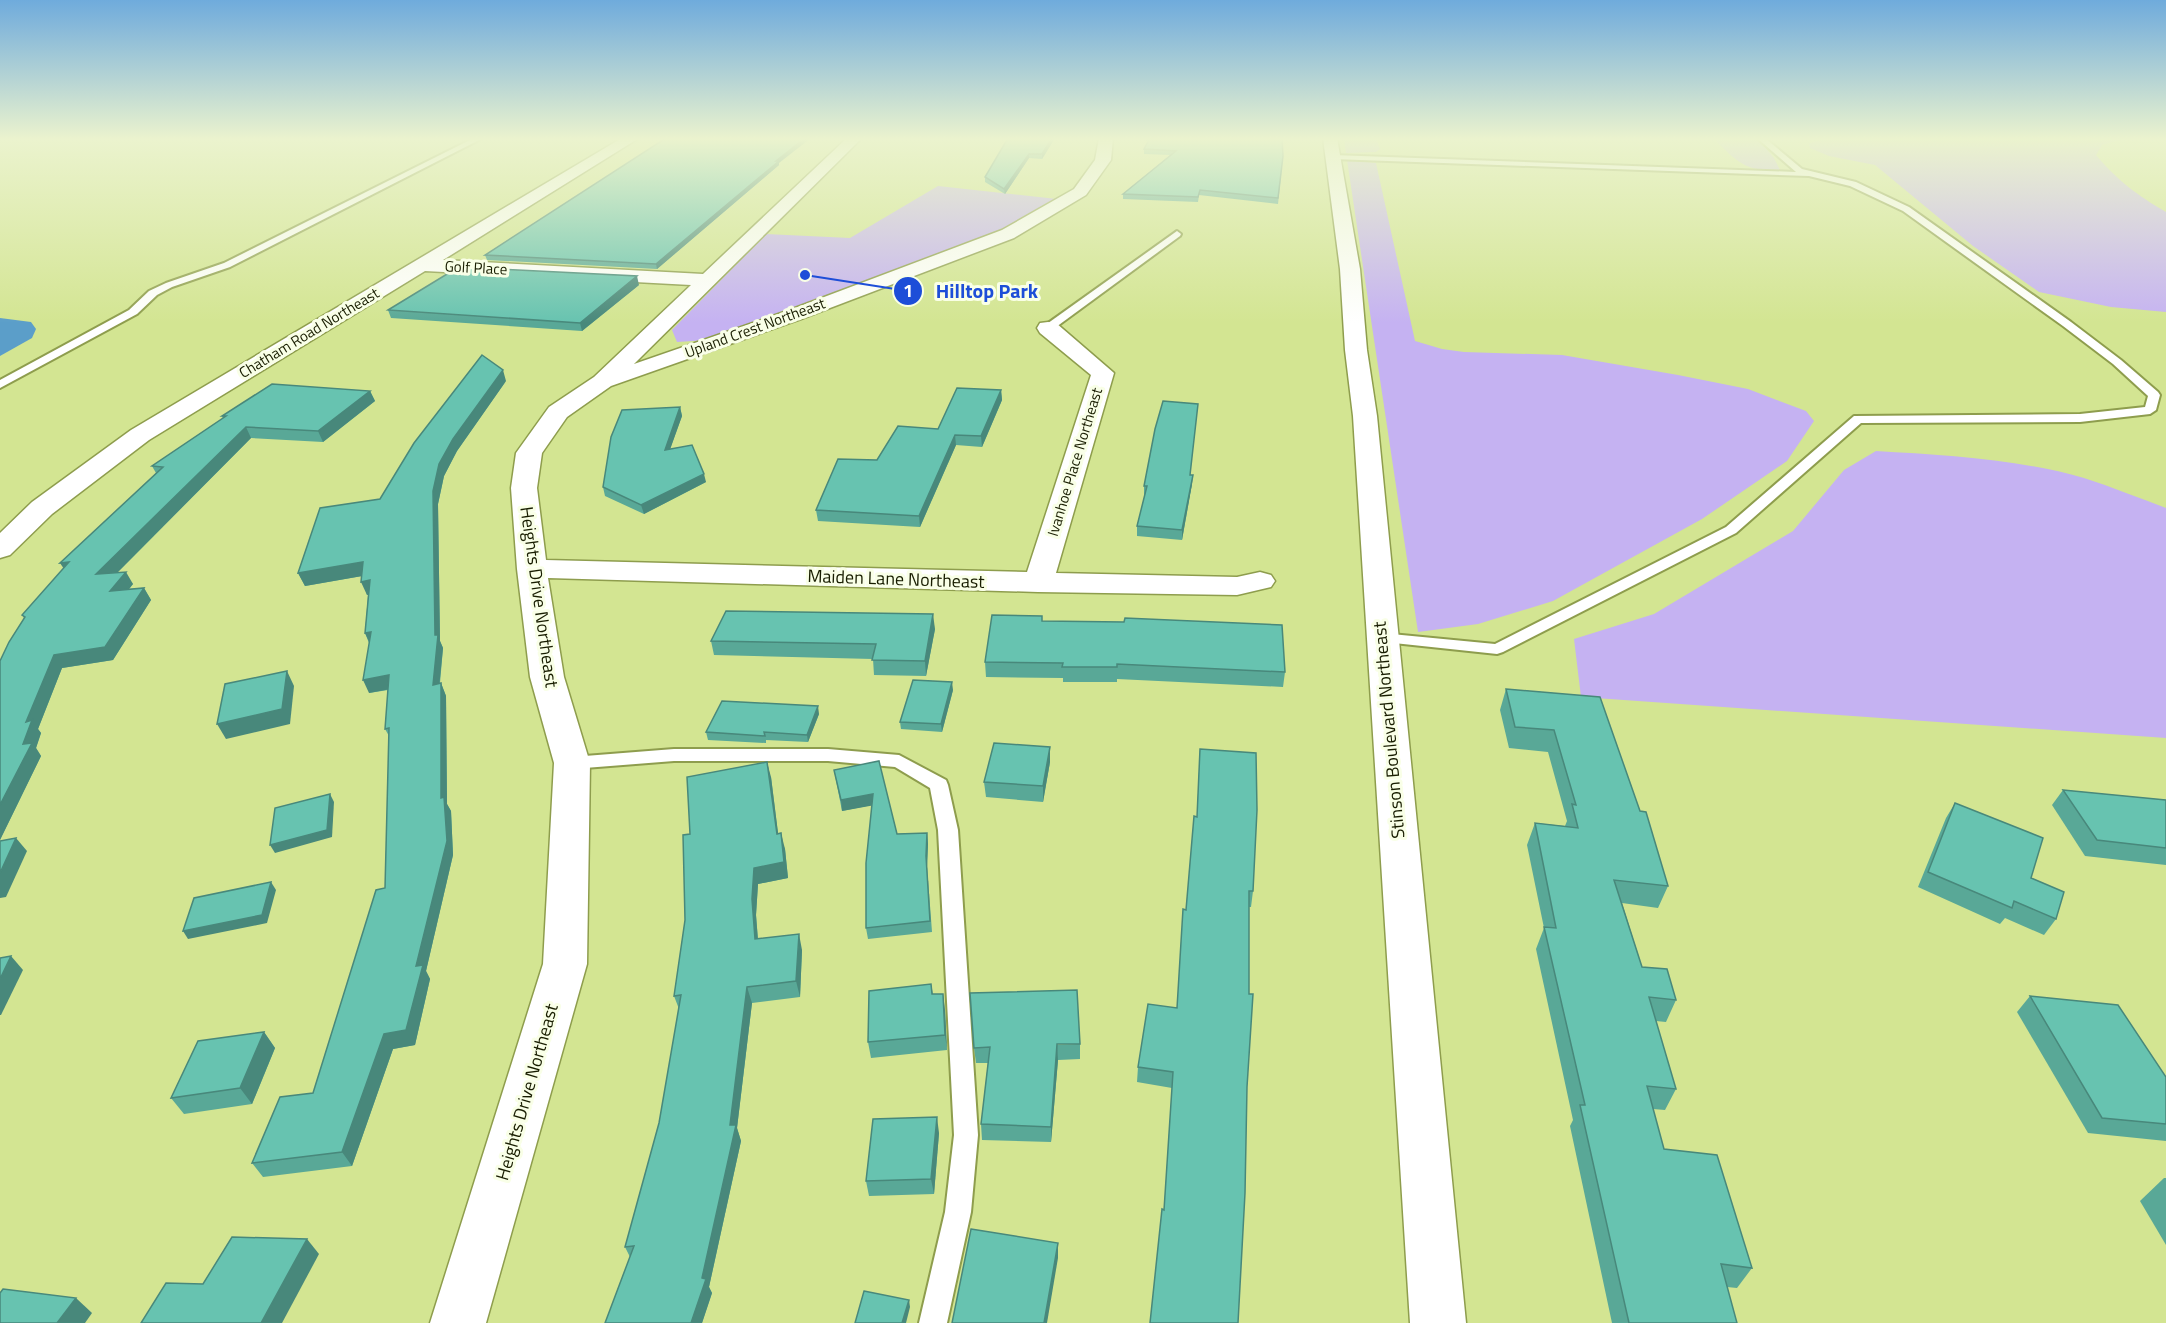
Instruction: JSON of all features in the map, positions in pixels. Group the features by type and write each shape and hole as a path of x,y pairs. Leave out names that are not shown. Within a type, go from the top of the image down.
{"street":[{"name":"Chatham Road Northeast","path":"0,549 42,508 140,435 530,200"},
{"name":"Heights Drive Northeast","path":"458,1323 565,964 572,762 547,677 532,569 524,488 529,453 558,412 602,382 791,200"},
{"name":"Upland Crest Northeast","path":"602,382 794,315 1008,234 1067,200"},
{"name":"Stinson Boulevard Northeast","path":"1339,200 1350,269 1356,350 1365,416 1381,638 1438,1323"},
{"name":"Golf Place","path":"423,265 708,280"},
{"name":"Ivanhoe Place Northeast","path":"1038,583 1102,373 1048,328"},
{"name":"Maiden Lane Northeast","path":"532,569 1038,583 1238,586 1260,581"}],"lane":[{"path":"0,385 133,312 153,293 227,265 356,200"},
{"path":"1381,638 1497,649 1731,530 1858,419 2080,418 2150,410 2154,395 2117,362 1906,209 1886,200"},
{"path":"1048,328 1177,234"},
{"path":"572,762 674,755 828,755 899,761 939,785 948,830 966,1135 958,1212 933,1323"}],"shaded area":[{"path":"915,200 1056,200 1000,231 791,310 709,340 677,342 672,330 766,234 850,238"},
{"path":"1353,200 1384,200 1415,341 1442,349 1464,352 1562,355 1748,389 1806,411 1814,421 1787,461 1702,519 1553,601 1478,624 1418,632"},
{"path":"1917,200 2146,200 2166,212 2166,312 2111,307 2039,292 1973,246"},
{"path":"1876,451 1955,456 2034,466 2084,478 2166,508 2166,738 1581,697 1574,639 1654,614 1793,531 1844,470"}],"water":[{"path":"0,318 31,322 36,329 32,338 0,356"}],"building":[{"path":"570,200 733,200 656,264 485,255"},
{"path":"461,267 637,276 580,323 388,310"},
{"path":"482,355 503,370 453,439 439,464 433,491 435,635 438,635 433,685 441,683 441,798 444,797 447,841 416,966 423,965 406,1030 384,1034 342,1152 252,1163 280,1097 313,1093 376,890 385,888 389,728 385,729 389,675 363,680 371,632 365,633 370,580 361,582 363,562 298,573 320,508 380,499 414,443"},
{"path":"272,384 370,391 318,431 246,427 96,574 126,572 110,591 144,588 105,647 54,655 26,722 32,720 23,744 32,743 0,805 0,661 25,617 22,615 69,562 60,563 163,467 152,466"},
{"path":"957,388 1001,390 981,436 955,435 919,516 816,510 838,459 877,460 898,426 938,429"},
{"path":"1163,401 1198,404 1190,475 1193,475 1182,530 1137,526 1147,486 1144,486 1155,429"},
{"path":"680,407 665,450 692,445 704,474 641,505 603,487 611,437 622,410"},
{"path":"726,611 933,614 925,661 872,660 876,644 711,641"},
{"path":"992,615 1042,616 1042,621 1124,622 1125,618 1282,625 1285,672 1117,664 1117,667 1062,667 1063,663 985,662"},
{"path":"287,671 282,709 217,724 225,684"},
{"path":"913,680 952,682 941,724 900,722"},
{"path":"1506,689 1600,697 1640,811 1646,812 1668,886 1614,880 1642,967 1667,969 1676,1000 1649,997 1676,1089 1647,1086 1664,1149 1717,1155 1752,1268 1721,1264 1737,1323 1629,1323 1580,1105 1585,1105 1544,927 1556,928 1535,823 1578,828 1572,804 1576,805 1554,730 1515,727"},
{"path":"722,701 818,706 807,735 764,732 765,736 706,732"},
{"path":"994,743 1050,747 1043,786 984,782"},
{"path":"1200,749 1256,753 1257,810 1253,891 1249,891 1249,994 1253,994 1238,1323 1150,1323 1162,1209 1164,1210 1173,1072 1138,1067 1148,1004 1177,1008 1183,909 1186,910 1194,816 1197,817"},
{"path":"879,761 897,834 927,833 930,921 866,928 866,863 873,794 841,800 834,770"},
{"path":"767,762 777,834 781,833 784,862 754,868 752,899 755,939 799,934 796,981 747,987 730,1125 736,1125 702,1278 706,1279 691,1323 605,1323 634,1246 625,1247 659,1123 681,995 674,996 685,920 683,835 690,834 687,777"},
{"path":"2063,790 2166,800 2166,848 2097,840"},
{"path":"330,794 327,830 270,845 275,808"},
{"path":"1955,803 2043,838 2031,878 2064,892 2056,919 2014,901 2012,908 1928,872"},
{"path":"16,838 0,873 0,841"},
{"path":"271,882 262,915 183,931 194,898"},
{"path":"11,956 0,979 0,958"},
{"path":"931,984 932,994 943,994 945,1035 868,1042 869,991"},
{"path":"1077,990 1080,1044 1057,1044 1051,1127 981,1124 990,1047 974,1048 970,993"},
{"path":"2030,996 2118,1005 2166,1077 2166,1124 2102,1118"},
{"path":"264,1032 240,1088 171,1098 198,1041"},
{"path":"937,1117 931,1179 866,1181 873,1119"},
{"path":"971,1229 1058,1243 1044,1323 952,1323"},
{"path":"232,1237 307,1239 261,1323 141,1323 166,1283 203,1284"},
{"path":"3,1289 76,1298 57,1323 0,1323 0,1293"},
{"path":"864,1291 909,1300 902,1323 855,1323"}],"place":[{"name":"Hilltop Park","path":"805,275"}]}
